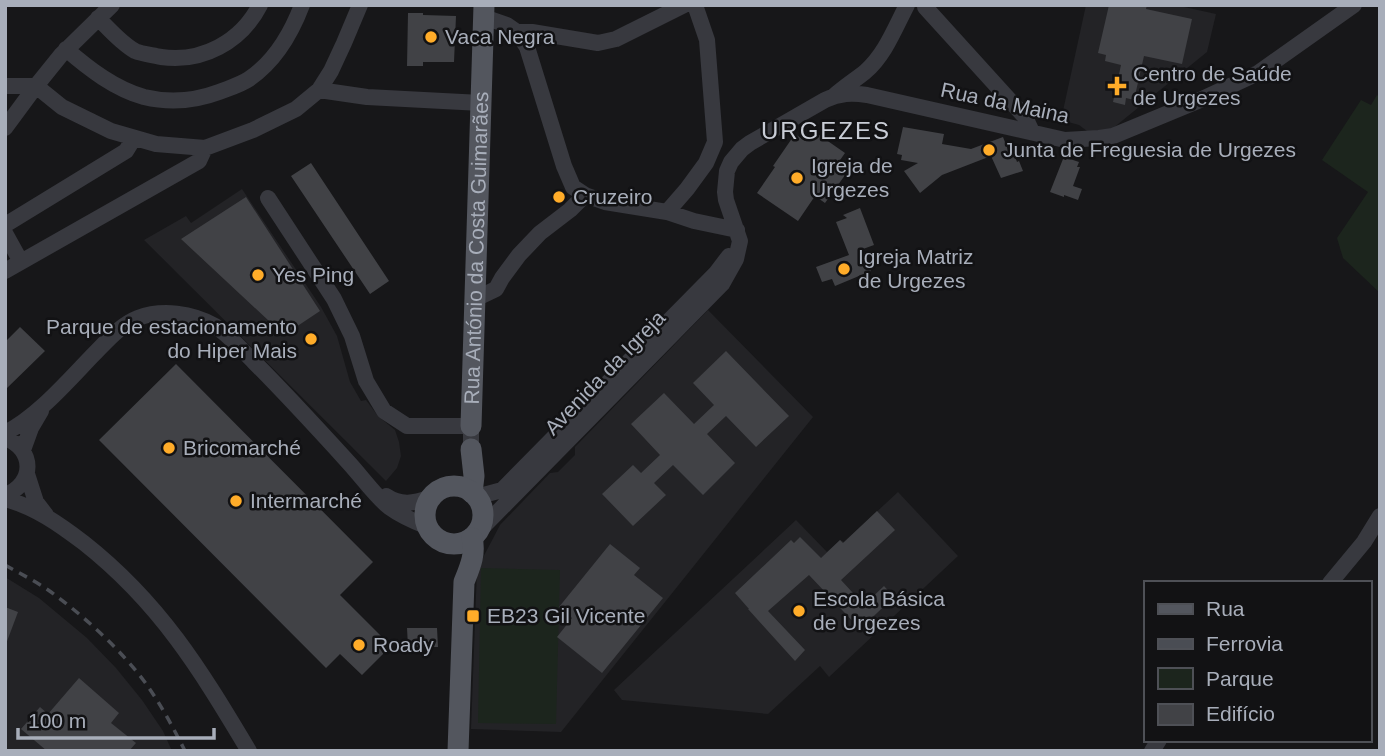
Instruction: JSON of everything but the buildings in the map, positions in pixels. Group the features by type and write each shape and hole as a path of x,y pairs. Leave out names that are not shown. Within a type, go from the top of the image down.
{"main road":[{"name":"Rua António da Costa Guimarães","path":"471,426 484,11"},
{"path":"467,492 474,476 471,449"},
{"path":"458,751 464,582 473,559 475,536 483,515 481,505 467,492 445,487 430,498 424,517 431,535 439,541 457,545 475,536"},
{"path":"448,544 464,582"}],"street":[{"path":"5,128 66,49 112,5"},
{"path":"98,18 135,51 184,58 198,56 226,45 247,24 260,5"},
{"path":"66,49 89,68 123,89 161,100 192,100 240,83 264,66 286,39 302,5"},
{"path":"5,86 36,86 62,107 111,131 156,144 205,148 253,130 296,109 319,90 331,71 359,5"},
{"path":"517,32 598,43 616,39 684,5"},
{"path":"667,212 706,163 715,142 707,40 695,5"},
{"path":"834,96 866,71 886,48 907,5"},
{"name":"Rua da Maina","path":"735,156 750,143 834,96 843,94 867,95 1065,140 1113,136 1258,73 1354,5"},
{"path":"925,7 1025,117 1032,132"},
{"path":"484,11 517,32 527,47 573,187 585,195 605,202 667,212 737,230"},
{"path":"866,71 867,95"},
{"path":"319,90 367,97 481,103"},
{"path":"5,225 126,152 134,138"},
{"path":"715,142 735,156"},
{"path":"5,271 199,161 205,148"},
{"name":"Avenida da Igreja","path":"475,536 722,284 739,250 740,241 726,200 727,171 735,156"},
{"path":"475,299 496,289 519,255 540,233 585,195"},
{"path":"268,198 334,299 352,336 366,381 384,411 407,426 471,426"},
{"name":"Avenida da Igreja","path":"467,492 502,490 716,273 729,256 737,230"},
{"path":"5,233 21,262"},
{"path":"46,515 36,502 23,450 5,435 46,403 108,340 130,323 153,314 175,314 195,317 216,327 285,394 386,505 426,526"},
{"path":"23,450 31,428 46,403"},
{"name":"Rua António da Costa Guimarães","path":"471,426 471,449"},
{"path":"5,497 21,485 27,474"},
{"path":"364,480 400,503 430,498"},
{"path":"5,497 46,515 104,559 150,604 203,674 249,751"},
{"path":"1332,581 1364,542 1380,516"}],"shaded area":[{"name":"Centro de Saúde de Urgezes","path":"1086,5 1175,5 1216,14 1207,52 1107,133 1091,134 1079,125 1061,120"},
{"path":"242,189 321,307 337,336 350,382 361,401 366,400 378,416 395,430 401,456 397,468 386,481 144,240 186,216 191,223"},
{"path":"708,310 813,417 561,732 471,729 477,569 500,525 550,473 558,472 575,455 575,447"},
{"name":"Escola Básica de Urgezes","path":"898,492 958,556 829,677 820,666 768,714 622,700 614,690 796,520 827,552 840,540 844,542"},
{"path":"5,577 39,598 87,638 116,668 163,731 172,751 5,751"}],"green space":[{"path":"1377,95 1380,97 1380,293 1343,258 1337,238 1368,192 1322,160 1361,100 1371,105"},
{"path":"481,568 560,570 556,724 478,723"}],"railway":[{"path":"5,565 51,592 113,645 150,689 185,751"}],"place":[{"name":"Vaca Negra","path":"431,37"},
{"name":"Centro de Saúde de Urgezes","path":"1117,86"},
{"name":"Junta de Freguesia de Urgezes","path":"989,150"},
{"name":"Igreja de Urgezes","path":"797,178"},
{"name":"Cruzeiro","path":"559,197"},
{"name":"Igreja Matriz de Urgezes","path":"844,269"},
{"name":"Yes Ping","path":"258,275"},
{"name":"Parque de estacionamento do Hiper Mais","path":"311,339"},
{"name":"Bricomarché","path":"169,448"},
{"name":"Intermarché","path":"236,501"},
{"name":"Escola Básica de Urgezes","path":"799,611"},
{"name":"EB23 Gil Vicente","path":"473,616"},
{"name":"Roady","path":"359,645"}],"district":[{"name":"URGEZES","path":"826,131"}]}
